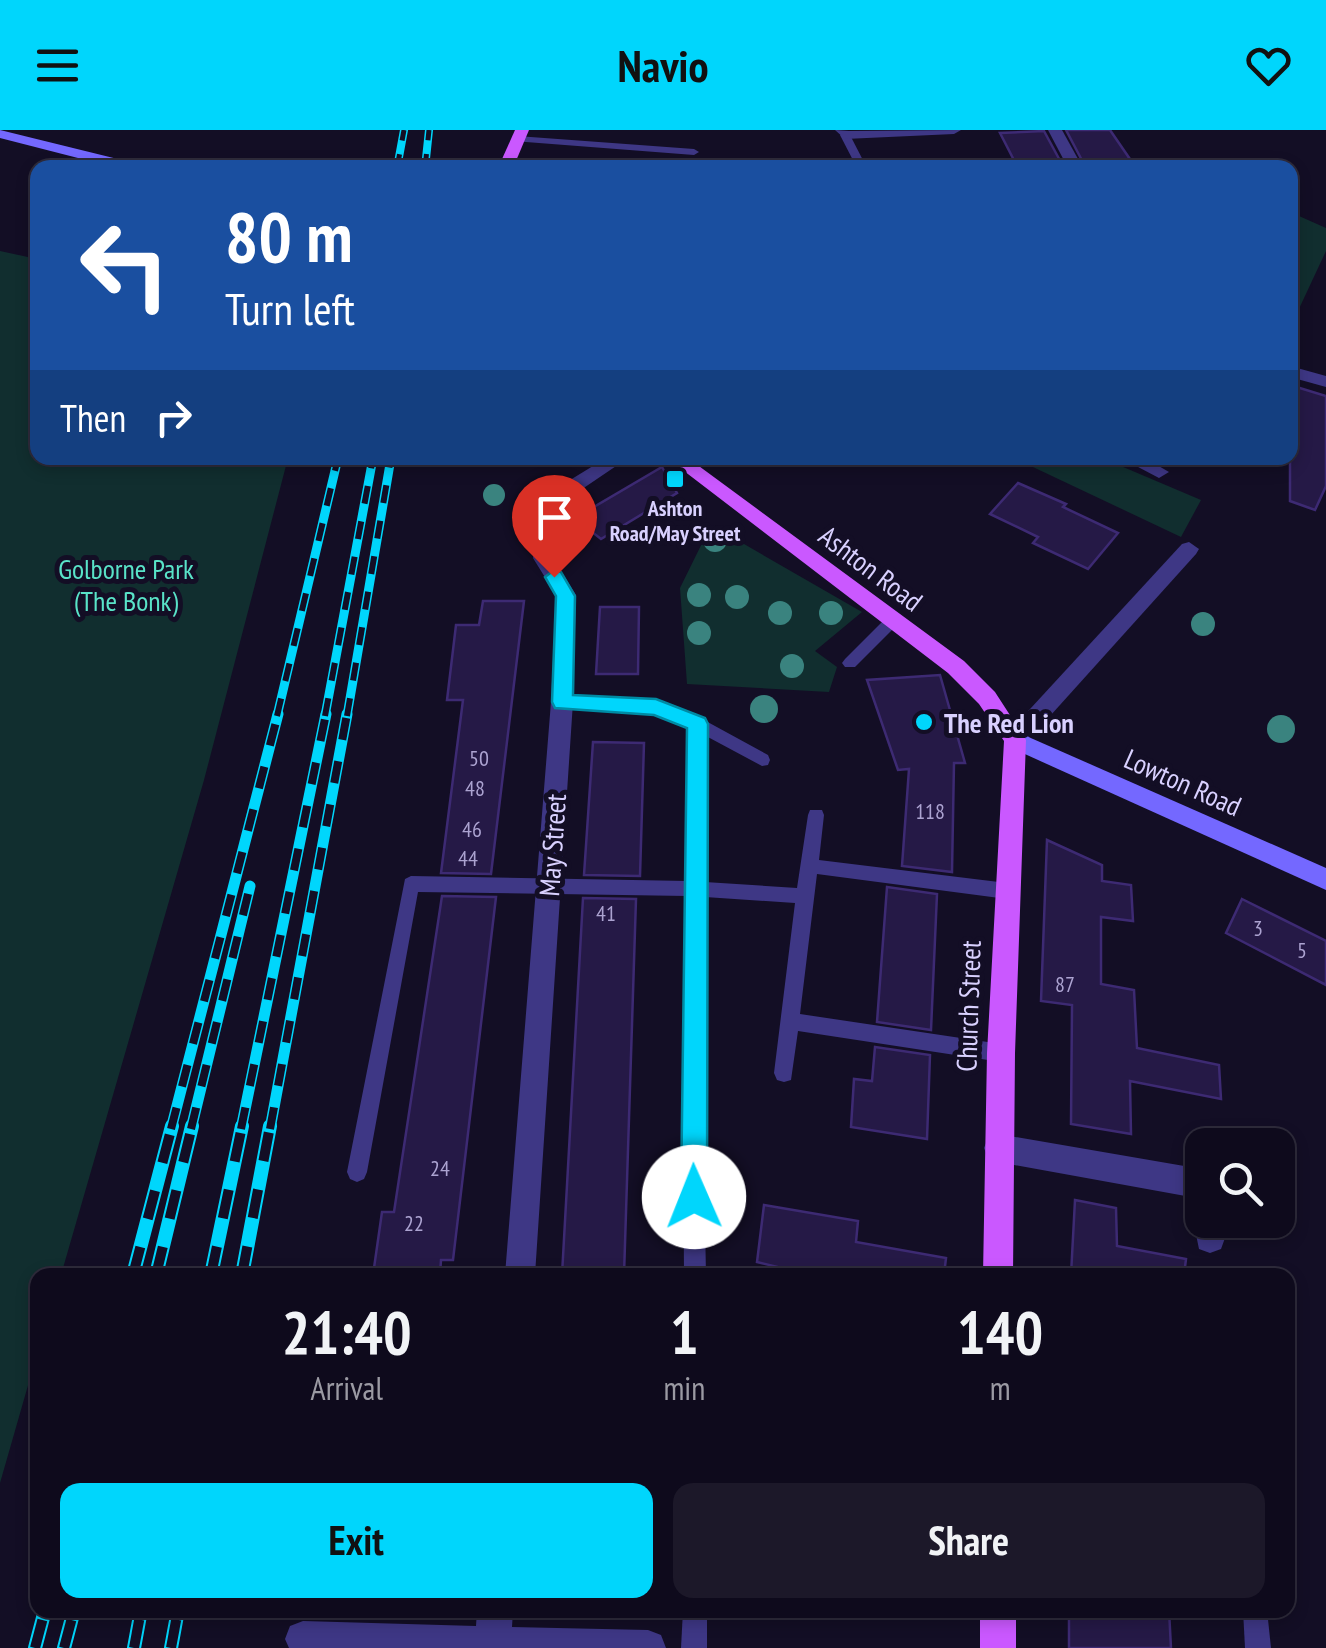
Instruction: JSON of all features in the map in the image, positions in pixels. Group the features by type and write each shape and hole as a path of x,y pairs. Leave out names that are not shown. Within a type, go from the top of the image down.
{"main road":[{"path":"0,134 96,160"},
{"path":"508,160 519,135"},
{"name":"Ashton Road","path":"685,465 974,683 1015,740"},
{"name":"Lowton Road","path":"1015,740 1326,879"},
{"name":"Church Street","path":"998,1268 1001,1053 1015,740"},
{"path":"998,1618 998,1648"}],"street":[{"path":"844,132 954,130"},
{"path":"1056,130 1072,160"},
{"path":"1298,374 1326,382"},
{"name":"May Street","path":"521,1268 562,702 566,596 543,558 550,502 608,465"},
{"path":"1144,465 1159,472"},
{"path":"1015,740 1189,549"},
{"path":"998,1148 1185,1181"},
{"path":"303,1639 494,1626 648,1648"}],"lane":[{"path":"844,132 858,160"},
{"path":"519,135 694,152"},
{"path":"850,663 894,619"},
{"path":"562,702 656,707 698,724 762,760"},
{"path":"695,1268 698,724"},
{"path":"784,1073 816,815"},
{"path":"809,866 1007,892"},
{"path":"358,1172 411,884 697,889 806,896"},
{"path":"790,1021 1001,1053"},
{"path":"694,1648 695,1618"},
{"path":"1256,1618 1258,1648"}],"green space":[{"path":"1298,216 1326,228 1326,251 1298,311"},
{"name":"Golborne Park (The Bonk)","path":"0,251 30,257 30,465 286,465 204,780 63,1268 30,1268 30,1378 0,1483"},
{"path":"1029,465 1118,465 1201,500 1181,537"},
{"path":"711,525 862,612 815,651 837,667 829,692 687,684 680,588"}],"building":[{"path":"1066,130 1110,130 1131,160 1082,160"},
{"path":"1044,131 1060,160 1014,160 1000,133"},
{"path":"1298,387 1326,396 1326,486 1315,510 1290,501 1290,465 1298,465"},
{"path":"662,467 677,493 601,539 587,528 587,511"},
{"path":"1018,483 1118,533 1088,569 1033,543 1038,537 990,514"},
{"path":"483,601 524,601 491,874 441,873 463,700 447,700 456,625 479,625"},
{"path":"600,607 639,607 638,674 596,674"},
{"path":"940,675 965,763 954,763 952,872 902,866 909,769 898,770 867,680"},
{"path":"593,742 644,743 640,876 584,875"},
{"path":"1047,840 1102,865 1102,881 1131,885 1133,921 1101,917 1101,984 1134,990 1137,1048 1219,1065 1221,1099 1130,1081 1131,1134 1071,1124 1072,1005 1041,1001"},
{"path":"887,887 937,894 931,1030 877,1022"},
{"path":"442,896 496,897 453,1260 441,1260 440,1268 374,1268 382,1212 394,1212"},
{"path":"583,898 636,899 624,1268 562,1268"},
{"path":"1242,899 1326,941 1326,985 1226,933"},
{"path":"875,1047 930,1055 927,1139 851,1127 854,1079 872,1081"},
{"path":"1075,1200 1116,1208 1117,1246 1186,1259 1185,1268 1071,1268"},
{"path":"764,1205 858,1221 856,1242 946,1258 945,1268 782,1268 757,1262"},
{"path":"1069,1618 1169,1618 1171,1648 1069,1648"}],"railway":[{"path":"398,160 404,130"},
{"path":"426,160 429,130"},
{"path":"277,716 336,465"},
{"path":"325,716 372,465"},
{"path":"347,716 390,465"},
{"path":"171,1129 278,714"},
{"path":"241,1129 326,714"},
{"path":"270,1129 347,714"},
{"path":"191,1129 250,886"},
{"path":"135,1268 172,1126"},
{"path":"158,1268 192,1126"},
{"path":"212,1268 242,1126"},
{"path":"243,1268 270,1126"},
{"path":"35,1648 43,1618"},
{"path":"64,1648 72,1618"},
{"path":"134,1648 140,1618"},
{"path":"171,1648 177,1618"}],"place":[{"name":"Ashton Road/May Street","path":"675,479"},
{"name":"The Red Lion","path":"924,722"}],"route":[{"path":"554,577 566,596 562,702 656,707 698,724 694,1197"}]}
